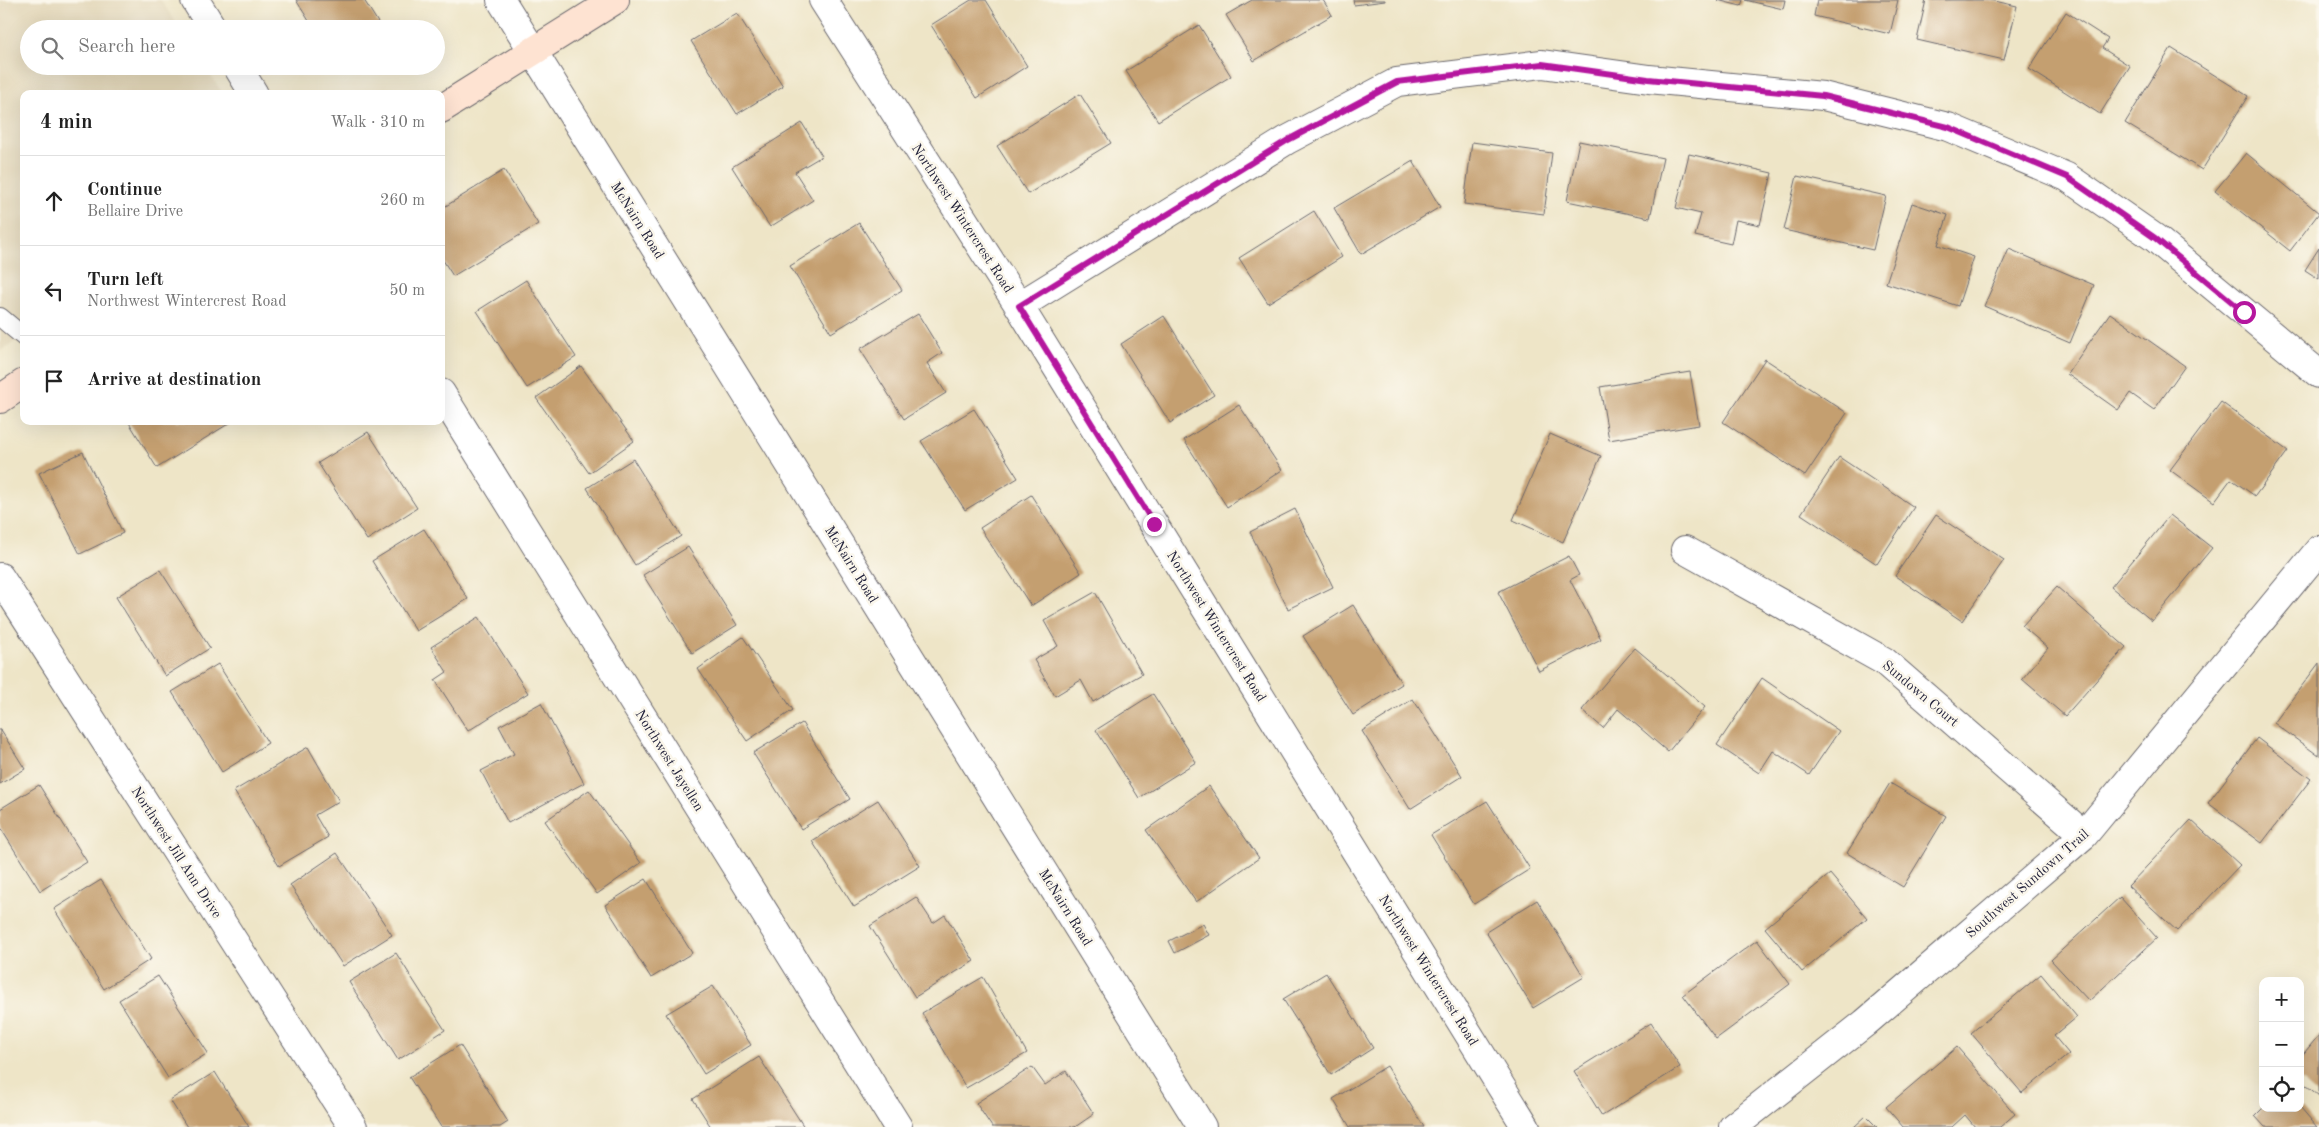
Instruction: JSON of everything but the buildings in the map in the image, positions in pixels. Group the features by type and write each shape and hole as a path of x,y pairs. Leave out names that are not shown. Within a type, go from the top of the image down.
{"street":[{"path":"195,0 208,20"},
{"name":"McNairn Road","path":"501,0 1202,1127"},
{"path":"445,106 615,0"},
{"name":"Northwest Wintercrest Road","path":"823,0 1019,306 1526,1127"},
{"path":"1019,306 1288,140 1397,82 1542,64 1648,79 1823,96 1948,127 2067,177 2155,238 2319,374"},
{"path":"242,75 252,90"},
{"path":"0,400 20,387"},
{"name":"Northwest Jayellen","path":"445,399 898,1127"},
{"name":"Sundown Court","path":"1685,550 1884,661 2084,835"},
{"name":"Southwest Sundown Trail","path":"1733,1127 1865,1023 2084,835 2319,550"},
{"name":"Northwest Jill Ann Drive","path":"0,577 353,1127"}],"lane":[{"path":"0,316 20,334"}],"shaded area":[{"path":"0,0 161,0 174,20 20,20 20,75 211,75 220,90 20,90 20,338 0,351"}],"route":[{"path":"1154,524 1019,306 1288,140 1397,82 1542,64 1648,79 1823,96 1948,127 2067,177 2155,238 2244,312"}]}
